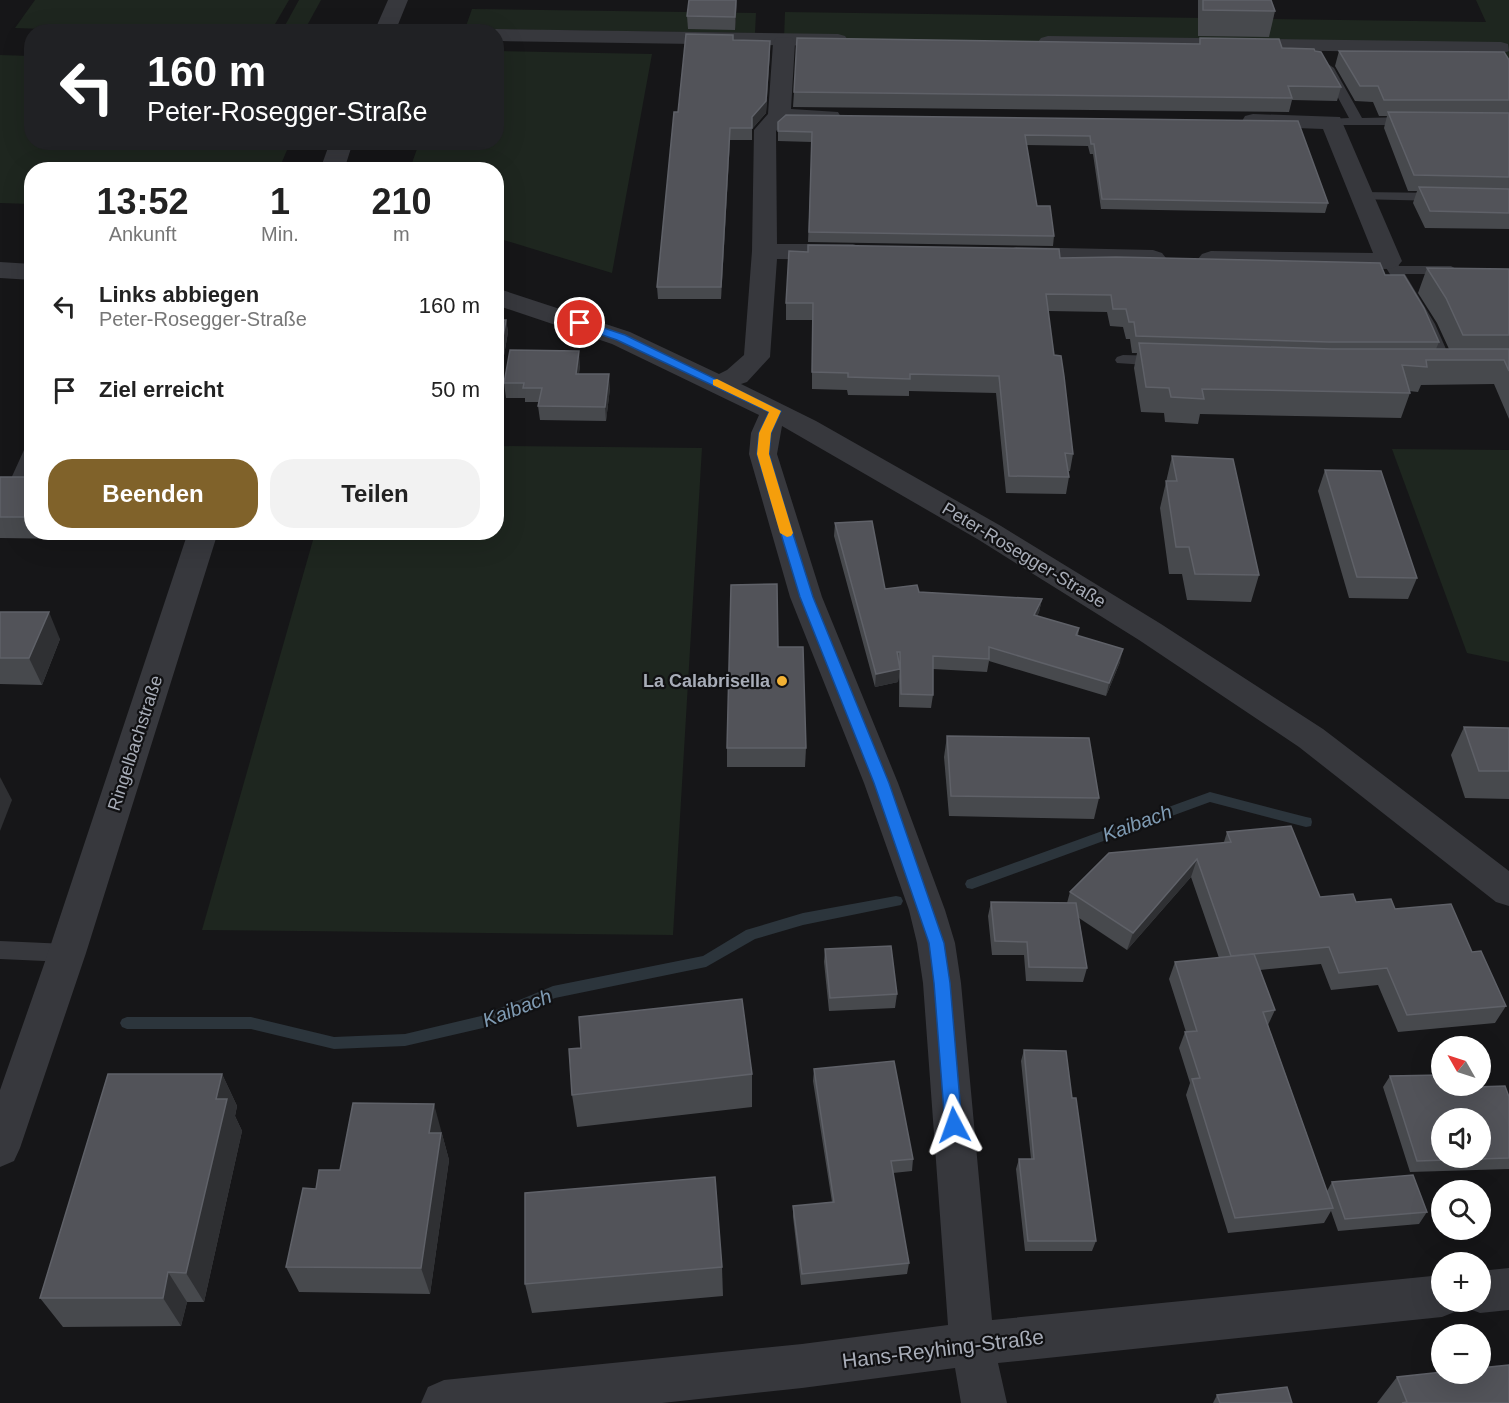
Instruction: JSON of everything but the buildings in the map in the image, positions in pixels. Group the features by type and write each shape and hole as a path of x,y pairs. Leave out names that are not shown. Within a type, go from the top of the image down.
{"street":[{"path":"388,24 398,0"},
{"path":"504,36 855,40"},
{"path":"1029,42 1501,48"},
{"path":"719,384 737,376 757,357 765,251 765,130 779,116 784,43"},
{"path":"779,116 850,117"},
{"path":"996,255 1391,265 1332,122 1227,121"},
{"path":"765,251 879,253"},
{"path":"0,270 24,272"},
{"name":"Peter-Rosegger-Straße","path":"504,299 621,338 719,384 775,411 990,533 1150,632 1311,738 1509,891"},
{"path":"775,411 765,433 763,454 766,465 806,597 881,783 936,943 942,983 972,1344 984,1403"},
{"name":"Ringelbachstraße","path":"0,1148 67,953 200,540"},
{"path":"1491,1291 1509,1289"},
{"name":"Hans-Reyhing-Straße","path":"444,1403 802,1366 972,1344 1431,1297"}],"lane":[{"path":"1315,46 1357,121"},
{"path":"1332,122 1427,121"},
{"path":"1361,196 1452,198"},
{"path":"1391,265 1463,270"},
{"path":"1391,265 1419,306 1451,365 1423,365"},
{"path":"1123,360 1182,362"},
{"path":"16,482 24,466"},
{"path":"0,950 67,953"}],"shaded area":[{"path":"35,0 289,0 275,24 24,24 24,28 15,28"},
{"path":"299,0 321,0 308,24 286,24"},
{"path":"1476,0 1509,0 1509,60 1501,48 784,39 785,12 1486,22"},
{"path":"472,9 756,13 755,33 504,30 504,24 467,24"},
{"path":"504,51 652,54 612,273 504,240 504,162 412,162 417,150 504,150"},
{"path":"0,55 24,56 24,150 287,150 282,162 24,162 24,204 0,203"},
{"path":"504,446 702,448 673,935 202,930 313,540 504,540"},
{"path":"1392,449 1509,450 1509,662 1467,653"}],"waterway":[{"name":"Kaibach","path":"972,884 1210,797 1306,822"},
{"name":"Kaibach","path":"127,1023 251,1023 334,1043 405,1040 483,1022 553,992 706,961 751,934 803,919 896,901"}],"slow traffic":[{"path":"717,383 775,411 765,433 763,454 787,533"}],"place":[{"name":"La Calabrisella","path":"782,681"}],"route":[{"path":"580,323 621,338 775,411 765,433 763,454 782,518 806,597 881,783 927,910 936,943 942,983 954,1125"}]}
